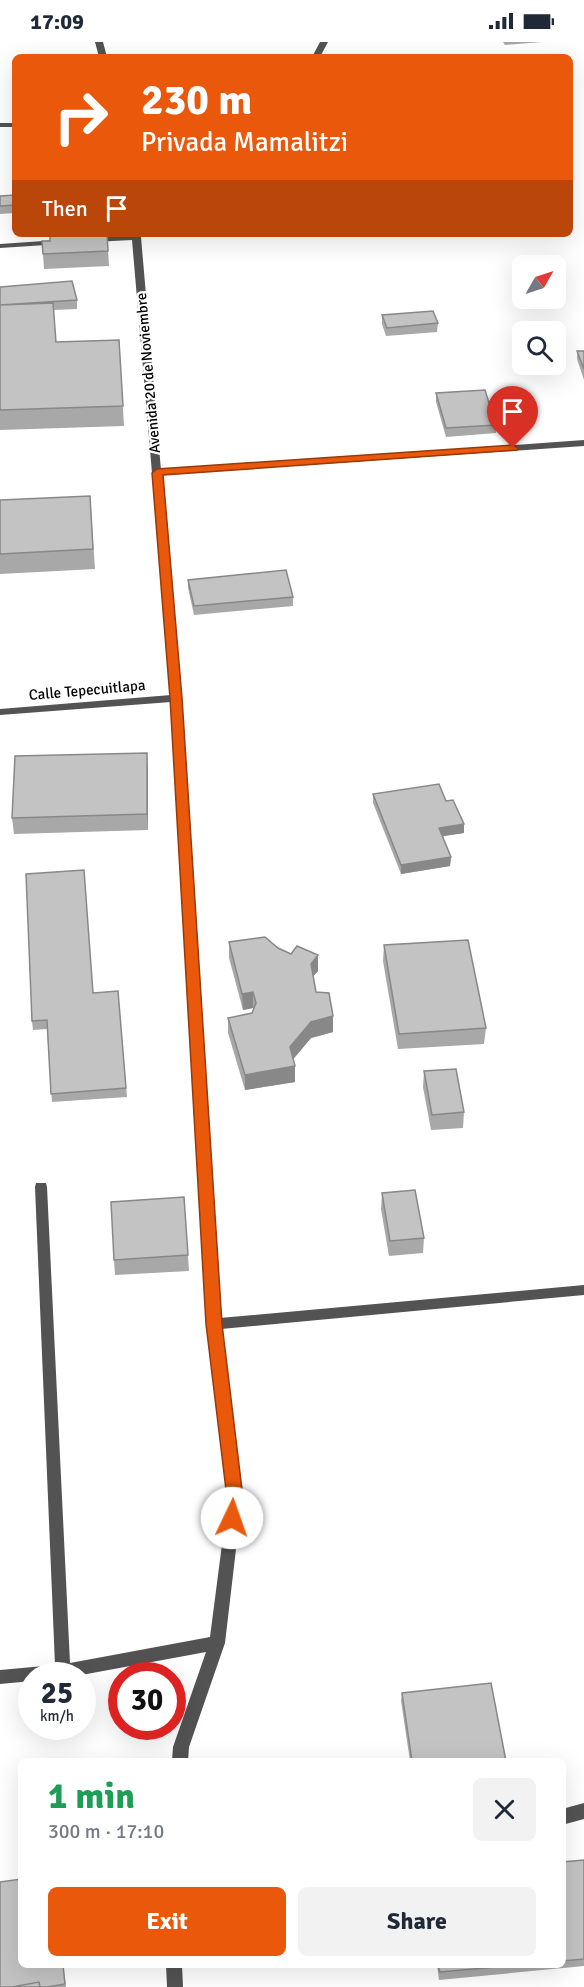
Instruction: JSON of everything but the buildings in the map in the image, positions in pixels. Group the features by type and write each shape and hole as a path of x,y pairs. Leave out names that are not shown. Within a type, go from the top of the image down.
{"street":[{"path":"80,241 125,237"},
{"name":"Avenida 20 de Noviembre","path":"136,237 176,698 214,1324 235,1498 217,1643 181,1747 180,1758"},
{"path":"0,246 68,241"},
{"path":"157,473 584,443"},
{"name":"Calle Tepecuitlapa","path":"0,712 176,698"},
{"path":"40,1187 63,1662"},
{"path":"214,1324 584,1290"},
{"path":"96,1665 217,1643"},
{"path":"0,1677 18,1675"},
{"path":"566,1816 584,1811"},
{"path":"174,1968 175,1987"}],"route":[{"path":"232,1518 235,1498 214,1324 176,698 157,473 513,448"}]}
